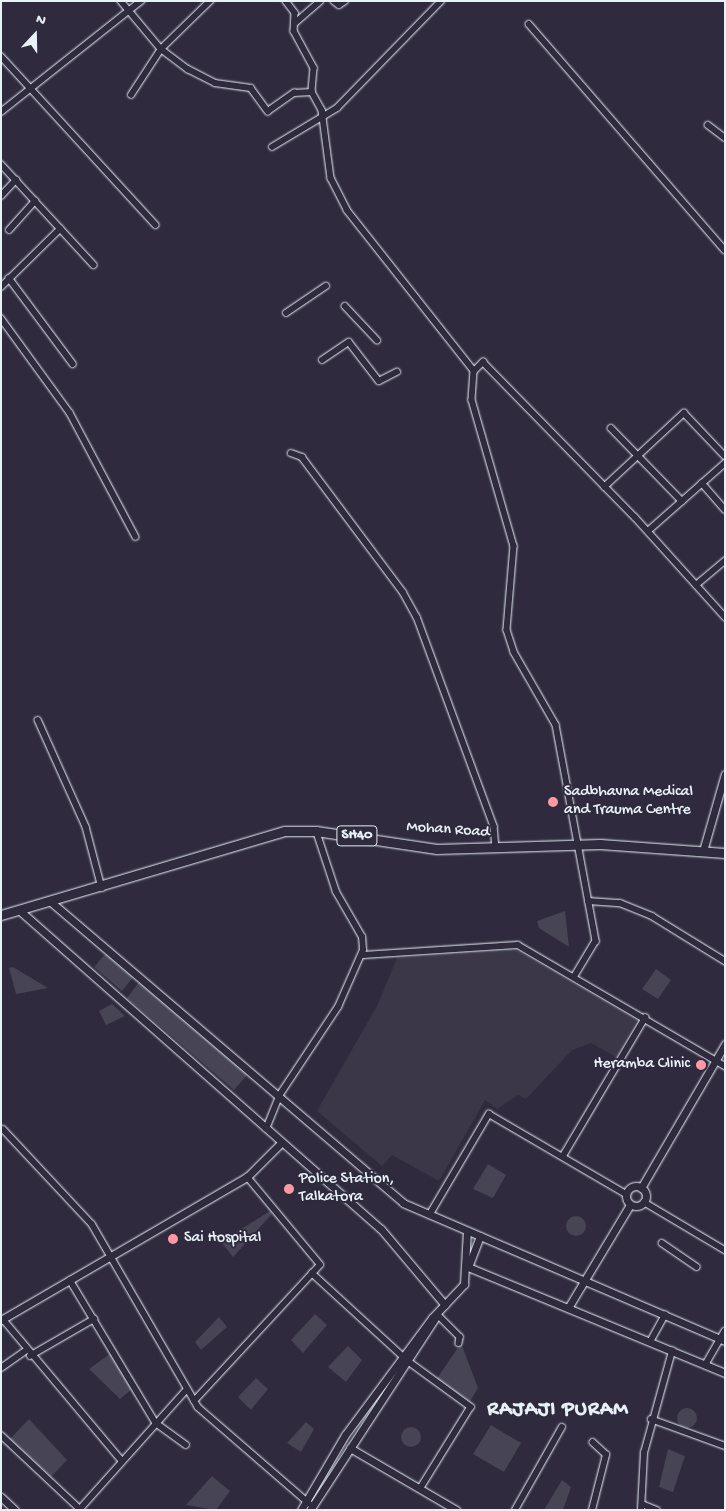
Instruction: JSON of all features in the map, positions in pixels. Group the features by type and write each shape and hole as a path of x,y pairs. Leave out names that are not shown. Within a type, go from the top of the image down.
{"main road":[{"name":"Mohan Road","path":"1,915 102,888 285,831 316,831 437,849 496,849 577,845 725,853"}],"street":[{"path":"121,1 161,49 215,82 251,88 268,111 294,93 312,92"},
{"path":"1,112 128,9 141,1"},
{"path":"132,96 161,49 210,1"},
{"path":"286,1 295,13 295,24 314,68 312,92 324,118 331,178 347,210 474,370 472,400 514,546 508,630 514,652 556,725 596,942 575,976"},
{"path":"295,24 320,1"},
{"path":"334,1 339,5 345,1"},
{"path":"272,147 324,118 442,1"},
{"path":"529,24 725,250"},
{"path":"1,56 30,90 51,106 156,225"},
{"path":"708,125 725,138"},
{"path":"1,164 94,265"},
{"path":"1,196 16,180"},
{"path":"9,230 35,201"},
{"path":"1,286 60,229"},
{"path":"9,278 73,364"},
{"path":"286,313 326,286"},
{"path":"345,306 378,340"},
{"path":"1,318 70,413 136,537"},
{"path":"322,360 349,342 379,381 397,372"},
{"path":"474,370 483,362 648,531 724,614"},
{"path":"604,487 684,413 725,456"},
{"path":"611,428 682,501"},
{"path":"291,453 302,457 404,592 417,617 494,826 496,849"},
{"path":"648,531 725,463"},
{"path":"702,483 724,507"},
{"path":"696,585 725,560"},
{"path":"38,720 86,827 102,888"},
{"path":"703,851 725,774"},
{"path":"266,1129 279,1096 338,1007 362,955 362,937 336,892 316,831"},
{"path":"588,901 620,903 652,916 725,961"},
{"path":"51,902 403,1203 722,1340"},
{"path":"19,910 281,1143 382,1229 444,1306"},
{"path":"362,955 518,945 575,976 725,1066"},
{"path":"563,1156 646,1018"},
{"path":"644,1202 641,1188 725,1044"},
{"path":"430,1214 489,1114 626,1194 630,1205"},
{"path":"3,1129 92,1224 194,1401 310,1506"},
{"path":"122,1461 25,1351 2,1319 247,1178 281,1143"},
{"path":"194,1401 320,1265 247,1178"},
{"path":"626,1194 632,1187 641,1188"},
{"path":"568,1308 630,1205 644,1202 725,1250"},
{"path":"467,1231 468,1267"},
{"path":"310,1506 345,1435 406,1358 444,1306 464,1284 468,1267 480,1236"},
{"path":"662,1243 697,1267"},
{"path":"468,1267 725,1373"},
{"path":"312,1273 406,1358 471,1407 420,1488"},
{"path":"70,1280 156,1423 186,1446"},
{"path":"650,1342 665,1315"},
{"path":"437,1316 460,1337 459,1343"},
{"path":"30,1356 94,1319"},
{"path":"705,1365 722,1340 725,1331"},
{"path":"1,1368 25,1351"},
{"path":"657,1510 641,1507 644,1453 651,1419 672,1351"},
{"path":"301,1510 310,1506 350,1448 406,1358"},
{"path":"1,1435 80,1509 186,1389"},
{"path":"651,1419 725,1446"},
{"path":"515,1510 562,1428"},
{"path":"592,1510 606,1455 593,1443"},
{"path":"350,1448 456,1510"},
{"path":"1,1497 15,1510"}],"shaded area":[{"path":"565,911 569,947 539,928 537,921"},
{"path":"516,950 637,1020 616,1057 591,1043 572,1050 526,1099 518,1095 497,1109 485,1100 439,1181 392,1155 382,1166 317,1111 377,1006 397,958"},
{"path":"106,953 134,976 122,991 94,967"},
{"path":"13,967 48,988 16,994 9,968"},
{"path":"656,969 671,980 658,999 642,989"},
{"path":"139,982 248,1074 234,1090 127,998"},
{"path":"112,1004 125,1016 106,1025 99,1011"},
{"path":"488,1164 506,1175 493,1198 473,1189"},
{"path":"270,1211 272,1214 233,1257 221,1242"},
{"path":"576,1216 583,1219 586,1226 583,1233 576,1236 569,1233 566,1226 569,1219"},
{"path":"315,1314 327,1325 303,1353 291,1340"},
{"path":"219,1317 227,1327 201,1350 195,1342"},
{"path":"461,1343 478,1388 469,1403 436,1380"},
{"path":"348,1346 362,1360 346,1382 328,1367"},
{"path":"111,1353 132,1389 120,1399 89,1369"},
{"path":"256,1378 268,1389 251,1410 238,1397"},
{"path":"687,1408 694,1411 697,1418 694,1425 687,1428 680,1425 677,1418 680,1411"},
{"path":"29,1419 67,1460 51,1477 10,1439"},
{"path":"306,1422 314,1429 301,1452 287,1443"},
{"path":"491,1425 521,1443 504,1472 473,1454"},
{"path":"411,1427 418,1430 421,1437 418,1444 411,1447 404,1444 401,1437 404,1430"},
{"path":"668,1449 685,1456 673,1492 659,1487"},
{"path":"212,1476 230,1491 216,1510 186,1505"},
{"path":"562,1480 571,1487 563,1510 544,1510"}],"place":[{"name":"Sadbhavna Medical and Trauma Centre","path":"553,802"},
{"name":"Heramba Clinic","path":"701,1065"},
{"name":"Police Station, Talkatora","path":"289,1189"},
{"name":"Sai Hospital","path":"173,1239"}],"district":[{"name":"RAJAJI PURAM","path":"558,1411"}]}
